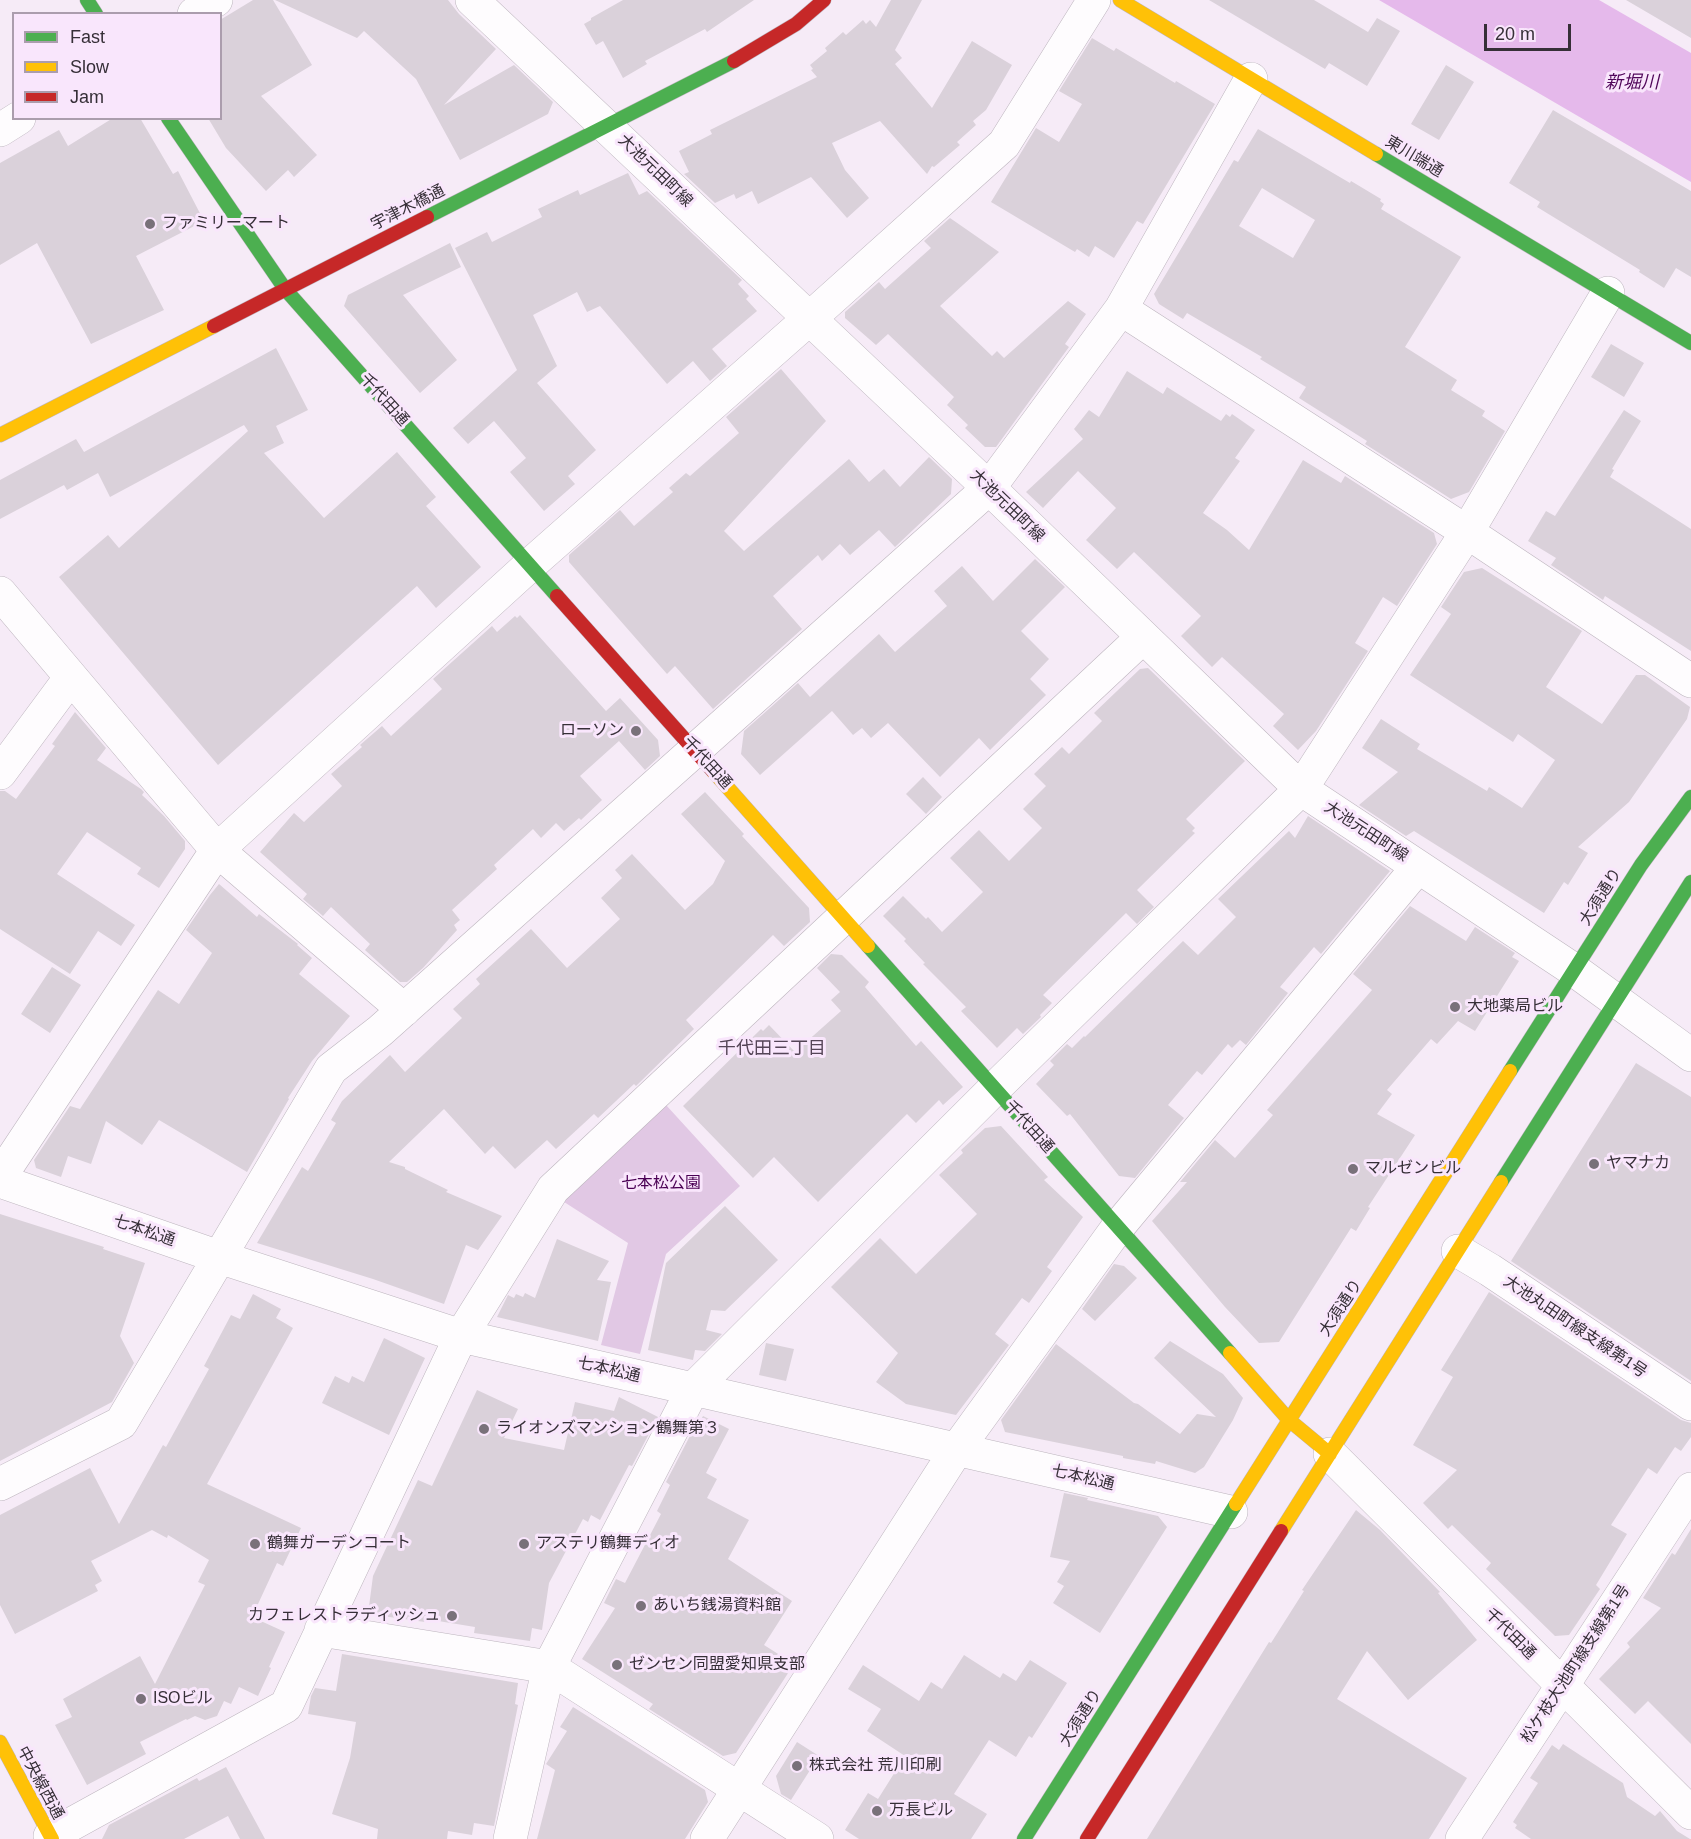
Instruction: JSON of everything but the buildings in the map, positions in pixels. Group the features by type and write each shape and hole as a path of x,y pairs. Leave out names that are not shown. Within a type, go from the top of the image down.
{"street":[{"path":"197,12 216,0"},
{"name":"大池元田町線","path":"472,0 989,488 1301,789 1617,999 1691,1054"},
{"name":"宇津木橋通","path":"0,435 739,58 796,24 824,0"},
{"path":"0,1179 217,850 531,564 1004,144 1094,0"},
{"name":"東川端通","path":"1120,0 1691,343"},
{"path":"0,1484 121,1423 331,1069 380,1032 989,488 1121,309 1251,79"},
{"path":"0,130 16,120"},
{"name":"千代田通","path":"169,120 285,289 1289,1420 1357,1478 1691,1813"},
{"path":"510,1839 549,1667 693,1389 995,1088 1301,789 1467,532 1608,293"},
{"path":"1121,309 1467,532 1691,681"},
{"path":"0,593 217,850 404,1010"},
{"path":"51,1838 285,1706 461,1336 553,1189 1143,637"},
{"path":"0,773 71,677"},
{"name":"大須通り","path":"1024,1839 1641,865 1691,797"},
{"path":"707,1839 957,1449 1118,1227 1419,867"},
{"path":"1088,1839 1691,882"},
{"name":"七本松通","path":"0,1179 219,1257 461,1336 1231,1512"},
{"name":"大池丸田町線支線第1号","path":"1458,1251 1691,1404"},
{"name":"松ケ枝大池町線支線第1号","path":"1462,1839 1691,1489"},
{"path":"321,1630 549,1667 818,1839"},
{"name":"中央線西通","path":"0,1742 51,1838"}],"green space":[{"name":"七本松公園","path":"666,1105 740,1186 666,1254 640,1354 601,1345 628,1243 561,1200"}],"water":[{"name":"新堀川","path":"1379,0 1599,0 1691,53 1691,182"}],"traffic: fast":[{"path":"87,0 95,12"},
{"path":"427,217 734,61"},
{"path":"169,120 285,289 557,596"},
{"path":"1376,154 1691,343"},
{"path":"1510,1071 1641,865 1691,797"},
{"path":"1501,1182 1691,882"},
{"path":"868,946 1230,1353"},
{"path":"1024,1839 1236,1504"}],"traffic: slow":[{"path":"1120,0 1376,154"},
{"path":"0,435 214,326"},
{"path":"713,771 868,946"},
{"path":"1236,1504 1510,1071"},
{"path":"1281,1531 1501,1182"},
{"path":"1230,1353 1289,1420 1330,1454"},
{"path":"0,1742 52,1839"}],"traffic: jam":[{"path":"734,61 796,24 824,0"},
{"path":"214,326 427,217"},
{"path":"557,596 713,771"},
{"path":"1087,1839 1281,1531"}],"place":[{"name":"ファミリーマート","path":"150,224"},
{"name":"ローソン","path":"636,731"},
{"name":"大地薬局ビル","path":"1455,1007"},
{"name":"ヤマナカ","path":"1594,1164"},
{"name":"マルゼンビル","path":"1353,1169"},
{"name":"ライオンズマンション鶴舞第３","path":"484,1429"},
{"name":"鶴舞ガーデンコート","path":"255,1544"},
{"name":"アステリ鶴舞ディオ","path":"524,1544"},
{"name":"あいち銭湯資料館","path":"641,1606"},
{"name":"カフェレストラディッシュ","path":"452,1616"},
{"name":"ゼンセン同盟愛知県支部","path":"617,1665"},
{"name":"ISOビル","path":"141,1699"},
{"name":"株式会社 荒川印刷","path":"797,1766"},
{"name":"万長ビル","path":"877,1811"}],"district":[{"name":"千代田三丁目","path":"772,1049"}]}
